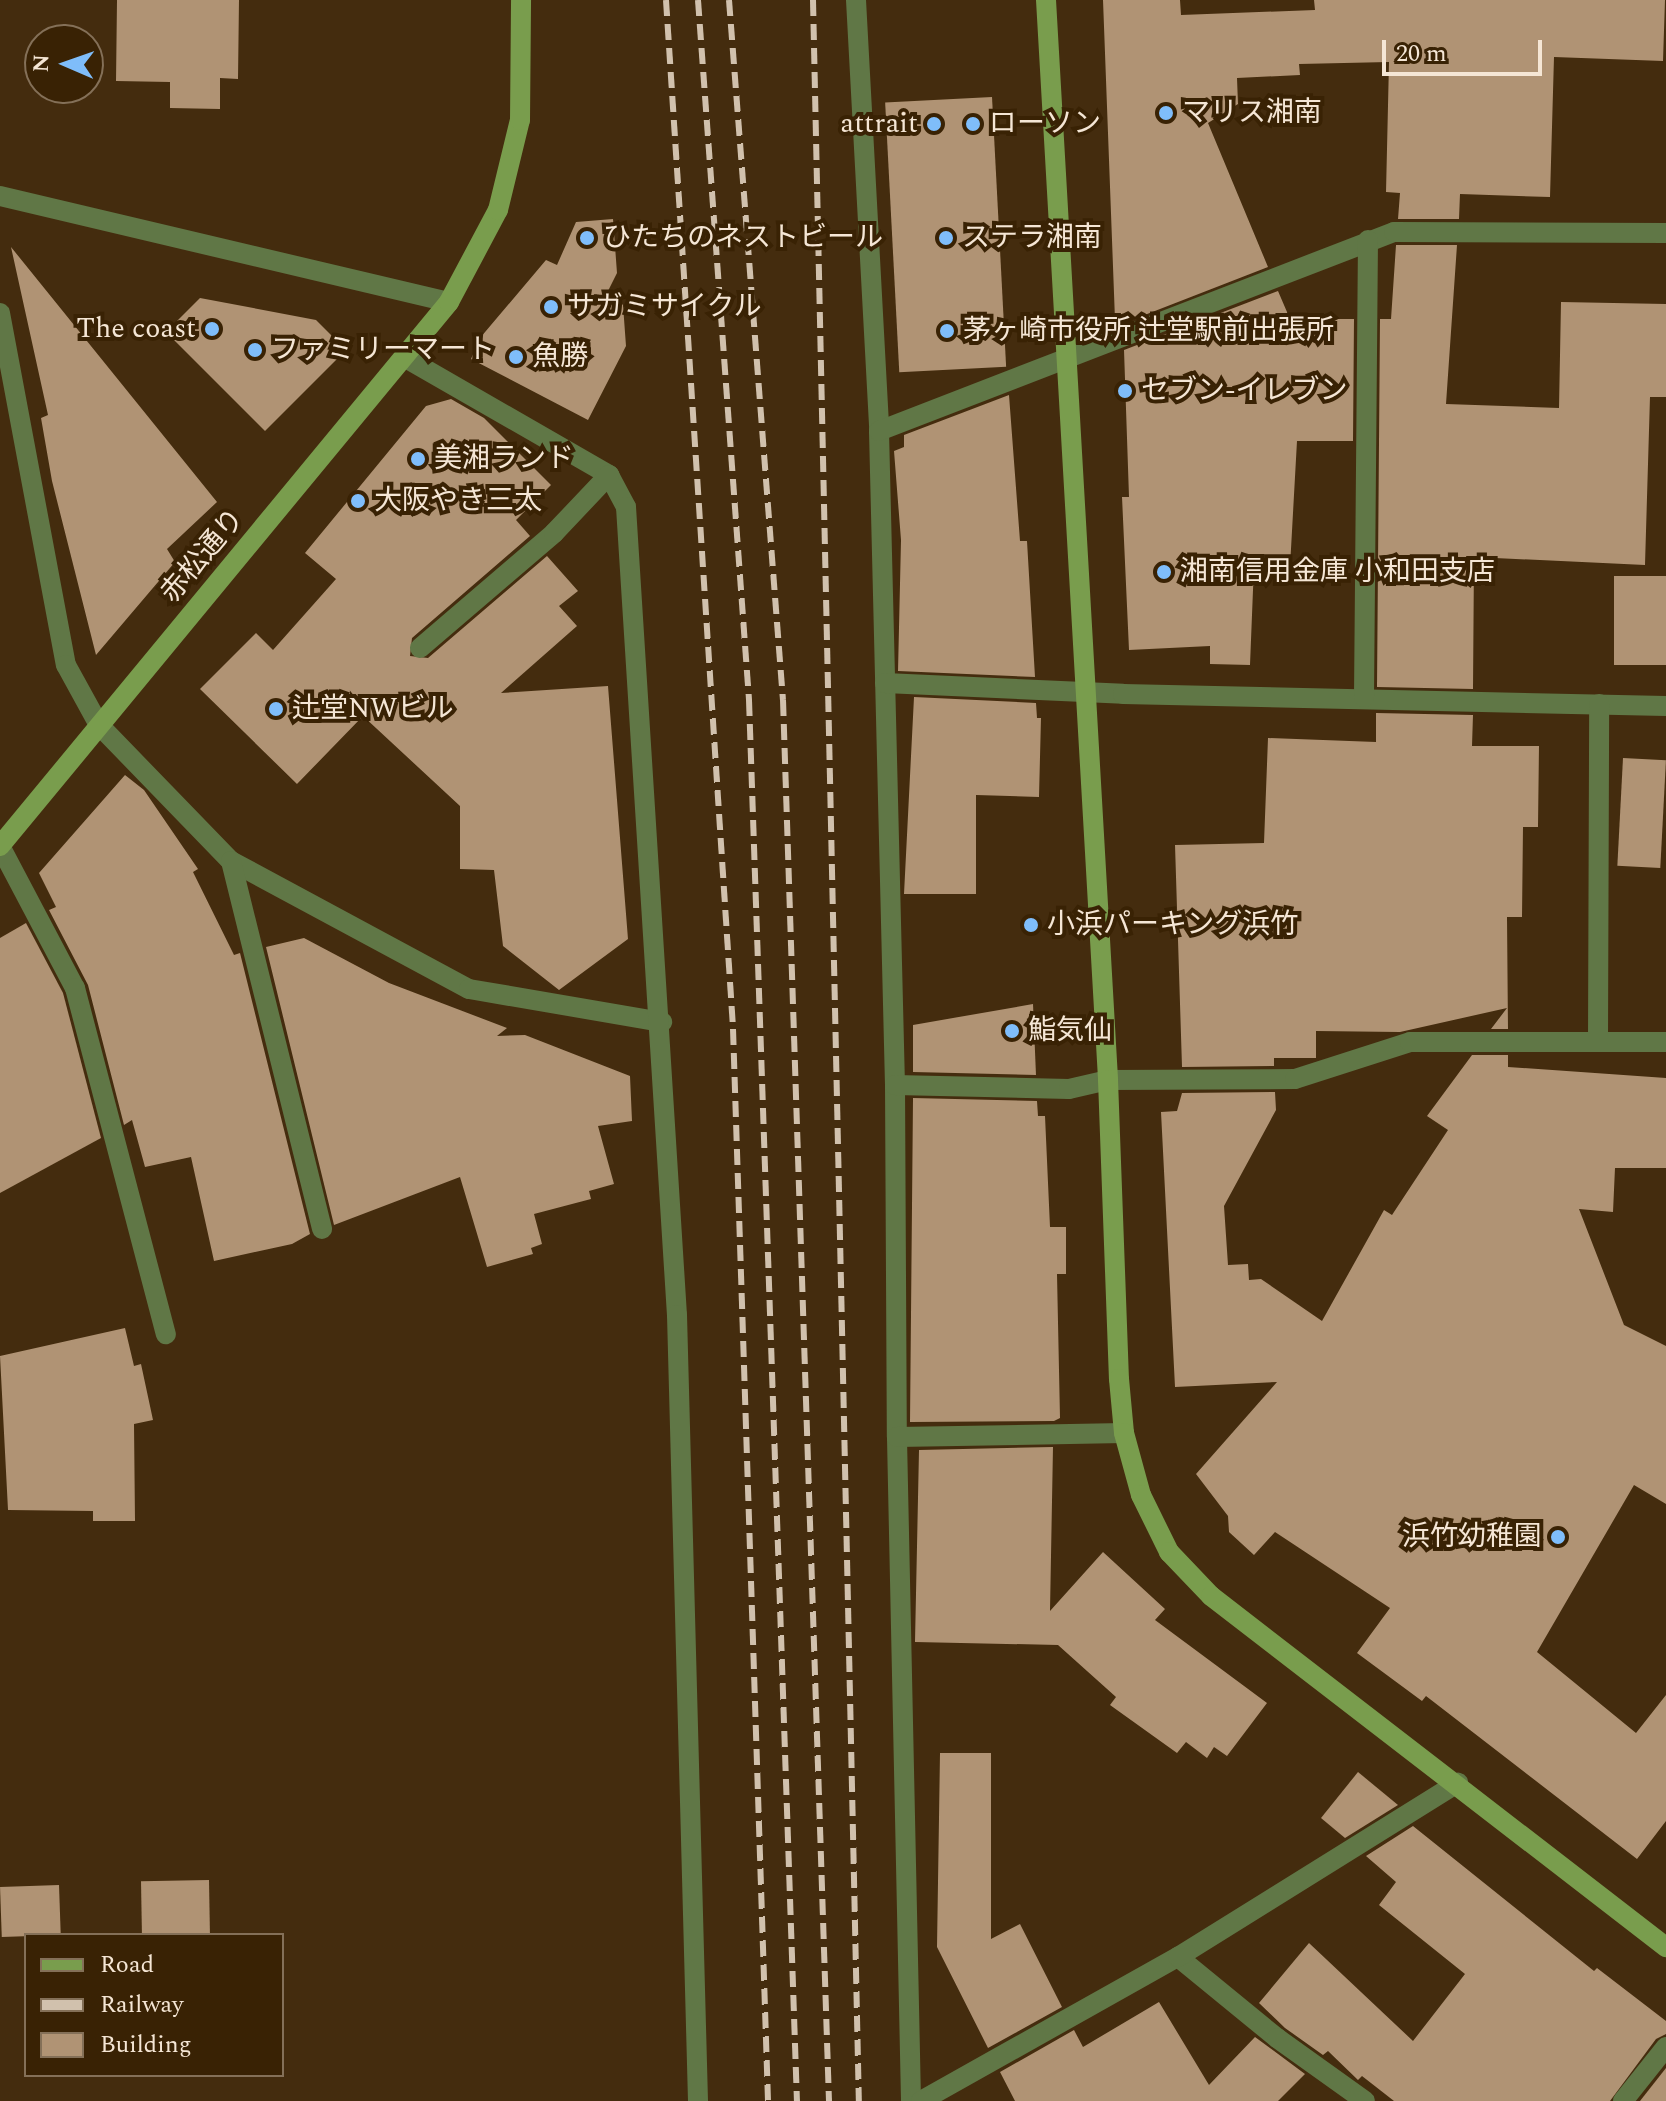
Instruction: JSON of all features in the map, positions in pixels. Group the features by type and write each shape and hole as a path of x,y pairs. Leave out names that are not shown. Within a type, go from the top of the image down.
{"street":[{"name":"赤松通り","path":"0,846 449,302 498,210 517,135 521,0"},
{"path":"856,0 879,431 895,1085 897,1437 911,2101"},
{"path":"1046,0 1108,1080 1124,1433 1141,1495 1169,1552 1211,1596 1458,1783 1666,1947"},
{"path":"0,196 449,302"},
{"path":"879,431 1065,362 1394,232 1666,233"},
{"path":"1364,697 1368,240"},
{"path":"0,313 9,406 66,665 99,725 231,861 469,989 662,1022"},
{"path":"404,357 609,475 626,507 662,1022 677,1331 698,2101"},
{"path":"420,648 554,533 609,475"},
{"path":"885,683 1085,693 1666,706"},
{"path":"1598,1041 1599,704"},
{"path":"0,846 75,988 166,1334"},
{"path":"231,861 322,1229"},
{"path":"895,1085 1069,1089 1108,1080 1295,1079 1410,1042 1666,1042"},
{"path":"897,1437 1124,1433"},
{"path":"921,2101 1178,1957 1458,1783"},
{"path":"1178,1957 1277,2038 1365,2101"},
{"path":"1623,2101 1666,2047"}],"building":[{"path":"117,0 239,0 238,79 220,78 220,109 170,108 170,82 116,81"},
{"path":"1103,0 1180,0 1181,15 1315,10 1314,0 1665,0 1663,61 1554,57 1550,197 1460,194 1459,219 1398,219 1400,193 1386,192 1389,62 1299,64 1300,75 1237,78 1238,104 1208,123 1268,267 1124,323 1123,317 1115,320"},
{"name":"ステラ湘南","path":"992,97 1006,367 899,372 885,103"},
{"path":"613,219 617,273 608,291 623,305 626,346 588,420 471,359 480,338 546,260 557,265 576,222"},
{"path":"1396,245 1457,245 1446,404 1559,408 1561,302 1666,304 1666,397 1650,397 1645,565 1474,557 1473,689 1377,687 1380,319 1391,319"},
{"path":"11,247 217,502 167,549 175,562 96,655 52,481 41,418 48,415"},
{"path":"1278,291 1290,319 1354,319 1353,441 1297,441 1290,567 1254,565 1250,665 1210,664 1210,646 1129,650 1122,497 1129,497 1124,350"},
{"path":"200,298 316,320 346,350 265,431 166,332"},
{"path":"1009,395 1020,541 1027,541 1035,677 898,671 901,540 894,451 904,447 904,435"},
{"path":"451,399 484,418 551,485 516,520 530,536 412,638 410,656 428,658 547,556 578,591 559,606 577,626 501,693 608,686 628,939 559,990 503,946 494,870 460,869 460,806 363,716 297,784 200,689 256,633 273,650 336,579 305,553 426,406"},
{"path":"1614,576 1666,576 1666,665 1614,665"},
{"path":"914,697 1036,703 1037,718 1041,718 1039,797 976,795 976,894 904,894"},
{"path":"1376,713 1473,715 1472,746 1539,746 1538,827 1523,827 1522,917 1507,917 1508,1029 1491,1029 1507,1008 1400,1032 1316,1031 1316,1058 1274,1058 1274,1066 1182,1067 1175,845 1264,843 1268,738 1376,742"},
{"path":"1623,758 1666,760 1660,868 1617,866"},
{"path":"125,775 144,790 198,869 193,872 234,955 240,953 310,1234 292,1244 214,1261 191,1157 145,1167 132,1120 124,1125 88,985 49,910 56,907 39,873"},
{"path":"26,923 63,993 101,1138 0,1193 0,938"},
{"path":"304,938 389,983 507,1028 497,1036 525,1035 630,1076 632,1121 598,1126 614,1184 589,1191 591,1199 534,1214 542,1244 531,1248 533,1254 487,1267 460,1177 334,1225 266,947"},
{"path":"1033,1004 1036,1075 913,1072 913,1025"},
{"path":"1472,1055 1508,1055 1508,1067 1666,1078 1666,1168 1615,1168 1613,1212 1579,1209 1624,1325 1666,1346 1666,1504 1634,1485 1537,1652 1636,1733 1666,1695 1666,1821 1637,1859 1426,1696 1422,1701 1357,1653 1390,1608 1275,1532 1254,1555 1229,1532 1228,1516 1196,1474 1277,1382 1175,1387 1161,1112 1177,1111 1182,1093 1275,1092 1276,1110 1224,1206 1228,1265 1248,1264 1249,1280 1261,1279 1322,1321 1384,1210 1392,1215 1448,1130 1427,1116"},
{"path":"913,1098 1037,1101 1038,1116 1045,1116 1050,1227 1066,1227 1066,1274 1057,1274 1060,1418 1054,1421 910,1422"},
{"path":"125,1328 134,1366 141,1364 153,1420 134,1424 135,1521 93,1521 93,1511 8,1510 0,1356"},
{"path":"1053,1447 1050,1611 1103,1552 1165,1609 1155,1620 1267,1703 1227,1756 1214,1747 1207,1758 1186,1742 1177,1753 1110,1705 1116,1697 1058,1645 915,1642 919,1450"},
{"path":"940,1753 991,1753 991,1939 1020,1924 1062,2007 988,2048 937,1947"},
{"path":"1358,1772 1398,1805 1345,1838 1321,1818"},
{"path":"1413,1826 1594,1971 1597,1968 1666,2021 1666,2034 1656,2039 1610,2101 1394,2101 1362,2076 1358,2080 1328,2051 1323,2055 1285,2028 1259,2003 1309,1943 1413,2041 1465,1974 1379,1905 1396,1882 1366,1856"},
{"path":"209,1880 210,1933 142,1933 141,1881"},
{"path":"59,1885 61,1933 24,1933 24,1936 2,1937 0,1887"},
{"path":"1159,2002 1209,2085 1255,2037 1305,2074 1278,2101 1015,2101 1000,2072 1074,2030 1083,2047"},
{"path":"1666,2068 1666,2101 1640,2101"}],"railway":[{"path":"666,0 733,1029 768,2101"},
{"path":"698,0 749,700 797,2101"},
{"path":"729,0 783,700 829,2101"},
{"path":"813,0 859,2101"}],"place":[{"name":"マリス湘南","path":"1166,113"},
{"name":"attrait","path":"934,124"},
{"name":"ローソン","path":"973,124"},
{"name":"ひたちのネストビール","path":"587,238"},
{"name":"ステラ湘南","path":"946,238"},
{"name":"サガミサイクル","path":"551,307"},
{"name":"The coast","path":"212,329"},
{"name":"茅ヶ崎市役所 辻堂駅前出張所","path":"947,331"},
{"name":"ファミリーマート","path":"255,350"},
{"name":"魚勝","path":"516,357"},
{"name":"セブン-イレブン","path":"1125,391"},
{"name":"美湘ランド","path":"418,459"},
{"name":"大阪やき三太","path":"358,501"},
{"name":"湘南信用金庫 小和田支店","path":"1164,572"},
{"name":"辻堂NWビル","path":"276,709"},
{"name":"小浜パーキング浜竹","path":"1031,925"},
{"name":"鮨気仙","path":"1012,1031"},
{"name":"浜竹幼稚園","path":"1558,1537"}]}
